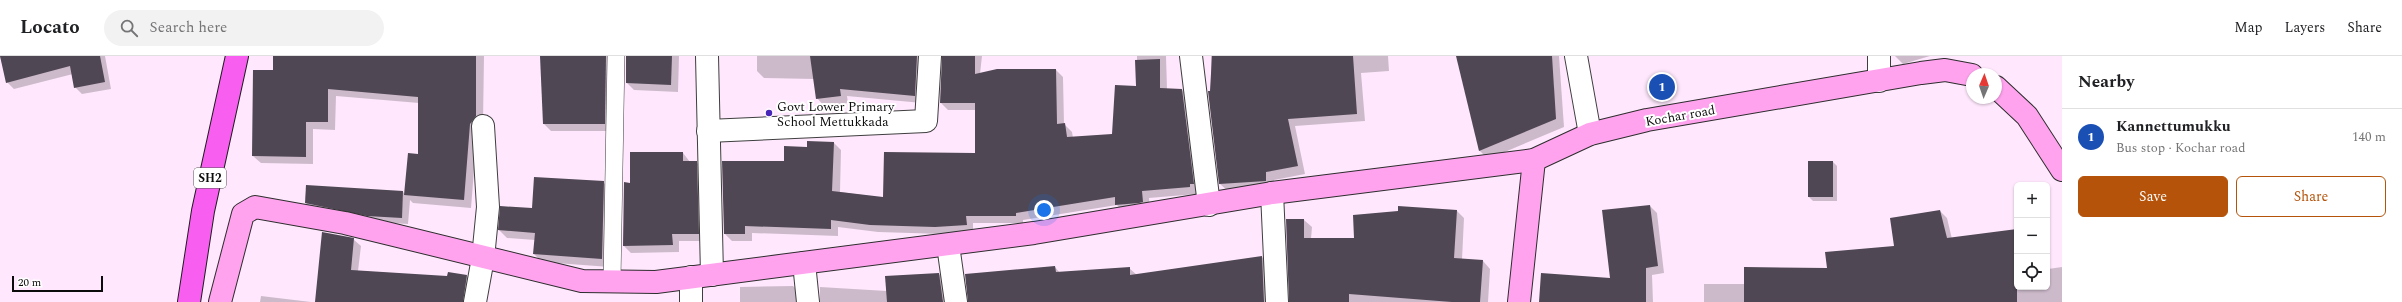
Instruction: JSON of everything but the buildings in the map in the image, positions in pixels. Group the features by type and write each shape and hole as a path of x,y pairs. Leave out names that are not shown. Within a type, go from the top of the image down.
{"main road":[{"name":"SH2","path":"189,302 203,211 237,56"}],"street":[{"path":"691,302 701,276 708,130 707,56"},
{"path":"708,130 926,122 930,56"},
{"path":"1191,56 1209,205"},
{"path":"1576,56 1590,134"},
{"path":"1879,56 1879,81"},
{"name":"Kochar road","path":"220,302 243,214 255,207 345,224 582,281 656,282 948,245 1209,205 1272,193 1534,160 1590,134 1647,120 1945,70 1966,74"},
{"path":"2002,93 2027,116 2062,170"},
{"path":"475,302 483,258 488,207 483,126"},
{"path":"1519,302 1534,160"},
{"path":"1272,193 1277,302"},
{"path":"948,245 956,302"},
{"path":"804,263 808,302"}],"lane":[{"path":"612,281 616,56"}],"place":[{"name":"Kannettumukku","path":"1662,87"},
{"name":"Govt Lower Primary School Mettukkada","path":"769,113"}]}
